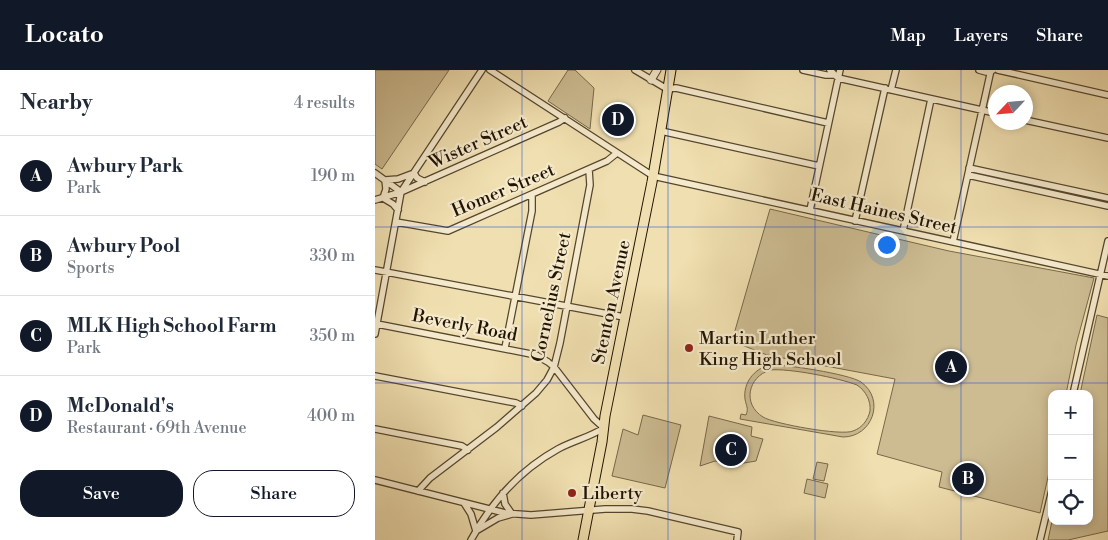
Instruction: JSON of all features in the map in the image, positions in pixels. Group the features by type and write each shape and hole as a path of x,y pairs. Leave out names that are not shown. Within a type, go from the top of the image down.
{"main road":[{"name":"Stenton Avenue","path":"583,540 624,317 627,312 653,176 667,89 672,71"}],"street":[{"path":"375,334 401,192 482,70"},
{"path":"490,70 653,176"},
{"path":"635,70 667,89 676,88 828,123"},
{"path":"651,80 657,70"},
{"path":"803,70 826,76 840,70"},
{"path":"855,221 888,89 896,70"},
{"path":"953,242 991,70 979,70"},
{"path":"998,70 1108,95"},
{"path":"834,74 888,89 988,111"},
{"path":"810,210 828,123 834,74"},
{"path":"903,231 931,99"},
{"name":"Wister Street","path":"375,200 425,182 560,122 565,118"},
{"path":"1033,122 1108,138"},
{"path":"661,131 819,166"},
{"name":"Homer Street","path":"396,222 447,231 589,170 607,161 617,153"},
{"path":"969,168 1108,198"},
{"name":"Cornelius Street","path":"417,491 430,478 468,450 537,393 554,367 590,184 589,170"},
{"path":"375,173 401,192"},
{"path":"385,180 398,179 414,173"},
{"path":"414,173 417,178 425,182"},
{"path":"968,175 1108,206"},
{"name":"East Haines Street","path":"653,176 1108,276"},
{"path":"385,180 386,189 383,198 393,204 398,210"},
{"path":"505,348 532,211 532,194"},
{"path":"1074,390 1108,241"},
{"path":"375,270 624,317"},
{"name":"Beverly Road","path":"377,324 536,355 554,367 594,419 604,428"},
{"path":"375,376 516,403 522,406"},
{"path":"471,540 489,510 523,473 559,448 595,434 604,428"},
{"path":"375,429 462,446 468,450"},
{"path":"375,480 511,514 551,514 617,508 648,511 738,532 737,540"},
{"path":"503,493 505,504 511,514"},
{"path":"464,503 471,514 476,531"},
{"path":"1040,540 1048,507"},
{"path":"476,531 498,518 511,514"}],"shaded area":[{"path":"375,70 449,70 382,169 375,164"},
{"path":"568,70 575,70 594,88 590,129 548,101"},
{"path":"770,209 949,251 1094,278 1076,345 1067,390 1048,390 1048,477 1040,513 939,487 942,472 877,454 895,379 767,355 732,341"},
{"path":"1097,315 1108,318 1108,531 1068,540 1048,540 1051,525 1093,525 1093,390 1081,390"},
{"path":"777,365 802,368 844,376 861,382 869,390 873,398 874,407 868,424 862,431 843,437 740,419 741,414 746,415 747,413 745,393 748,382 754,373 764,367","holes":["770,370 814,374 857,385 869,400 870,411 868,418 862,426 853,431 836,432 793,426 763,417 756,412 752,405 750,391 757,378 763,373"]},
{"path":"643,415 681,425 665,488 612,476 623,429 638,435"},
{"path":"709,416 752,427 751,436 763,439 756,461 744,463 715,461 700,466"},
{"path":"817,462 828,464 824,481 813,479"},
{"path":"966,468 975,470 971,490 961,488"},
{"path":"807,479 828,484 825,498 804,493"}],"place":[{"name":"McDonald's","path":"618,120"},
{"name":"Martin Luther King High School","path":"689,348"},
{"name":"Awbury Park","path":"951,367"},
{"name":"MLK High School Farm","path":"731,450"},
{"name":"Awbury Pool","path":"968,479"},
{"name":"Liberty","path":"572,493"}]}
